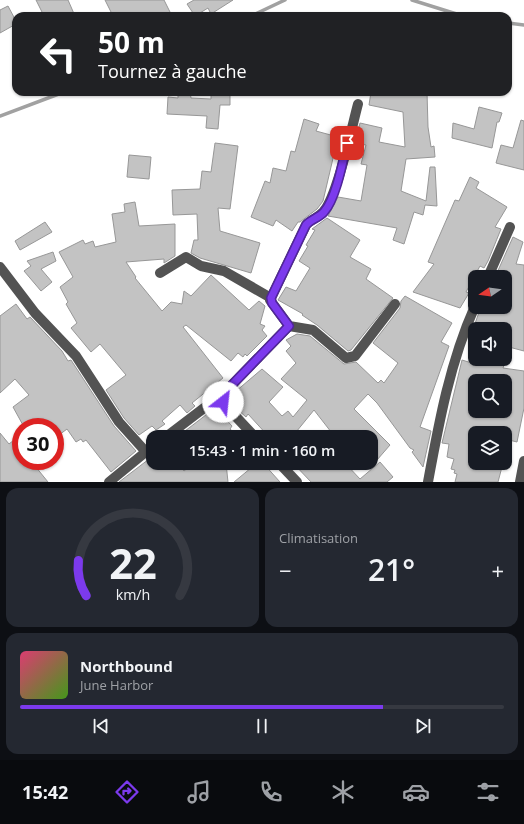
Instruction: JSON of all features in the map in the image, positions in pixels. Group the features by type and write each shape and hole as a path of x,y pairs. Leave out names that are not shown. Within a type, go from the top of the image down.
{"street":[{"path":"358,104 336,186 329,204 324,212 314,217 306,225 271,298 272,303 289,326 313,330 346,358 352,358 355,356 395,304"},
{"path":"491,270 510,227"},
{"path":"160,273 186,257 201,266 224,271 271,298"},
{"path":"0,267 35,313 76,356 119,422 146,446"},
{"path":"428,482 442,407 454,362 472,314"},
{"path":"175,430 225,392 289,326"},
{"path":"225,392 223,399 224,404 248,430"},
{"path":"109,482 146,451"},
{"path":"520,482 524,461"},
{"path":"286,470 297,482"}],"building":[{"path":"36,0 68,0 73,12 42,12"},
{"path":"105,0 164,0 170,12 111,12"},
{"path":"194,0 233,0 214,12 210,12 208,8 202,12 192,12 187,4"},
{"path":"8,6 12,14 12,26 0,33 0,10"},
{"path":"178,96 191,96 191,98 211,99 211,96 230,96 230,105 220,105 218,129 206,128 207,116 167,114 168,97 178,98"},
{"path":"370,96 427,96 428,127 431,147 434,146 435,157 406,159 401,191 426,201 430,167 435,167 437,206 425,205 423,215 414,212 404,244 393,240 397,228 328,216 338,197 361,201 367,165 361,164 366,145 355,143 360,123 382,128 379,142 405,147 403,112 369,105"},
{"path":"479,107 502,113 499,122 497,122 492,148 452,138 453,123 474,129"},
{"path":"304,119 319,124 316,131 338,137 323,201 317,209 298,222 292,231 276,220 273,226 251,217 265,181 270,183 273,168 286,171 291,151 295,152"},
{"path":"521,120 524,121 524,170 496,163 501,145 513,148"},
{"path":"215,143 238,146 230,209 218,208 220,231 260,243 251,273 200,258 191,253 194,240 198,240 197,214 173,215 172,190 200,189 202,171 211,172"},
{"path":"129,155 151,157 149,179 127,177"},
{"path":"470,177 479,182 476,188 507,207 495,227 501,229 484,268 480,266 478,270 468,270 468,288 466,292 468,295 460,308 413,292 434,264 428,262 455,200 459,201"},
{"path":"135,202 139,226 175,224 175,256 164,263 164,259 126,262 136,277 135,278 162,311 171,302 182,304 184,291 191,296 211,275 249,310 259,301 265,306 260,324 265,326 262,330 267,336 247,356 245,354 243,357 238,353 231,361 186,325 183,327 223,378 192,403 195,406 187,413 180,405 162,421 165,424 156,430 152,426 139,435 124,418 106,390 126,375 100,344 91,352 71,328 77,323 66,304 68,302 60,287 73,277 59,252 83,240 85,244 93,241 95,247 116,242 112,214 125,212 124,204"},
{"path":"327,218 360,240 350,257 371,269 366,279 393,298 351,350 348,351 317,325 302,315 303,314 278,300 286,287 296,291 310,268 299,261 315,230 312,229"},
{"path":"45,222 52,232 20,250 15,241"},
{"path":"513,237 523,242 516,264 524,265 524,351 512,348 512,322 476,322 478,314 512,314 512,270 498,270"},
{"path":"53,252 56,261 41,269 52,282 41,291 24,271 31,266 27,261"},
{"path":"405,296 452,323 441,342 449,346 420,427 431,431 423,467 412,452 414,450 410,448 377,403 368,394 354,409 375,430 330,430 314,410 298,430 263,430 248,414 246,417 236,408 242,401 235,392 262,369 283,387 269,402 282,416 288,411 293,417 307,400 281,379 296,363 286,351 291,346 286,340 297,334 310,336 344,364 356,362 378,383 381,380 384,383 398,363 373,343 400,308 401,301"},
{"path":"16,304 27,319 30,317 62,351 68,361 71,360 114,426 136,451 111,472 86,440 83,442 81,439 76,442 67,429 64,431 64,418 19,418 13,407 29,395 15,379 0,393 0,316"},
{"path":"462,360 468,362 468,366 504,366 503,368 524,371 524,408 517,442 512,441 512,426 468,426 468,470 501,470 498,482 455,482 457,474 454,473 455,470 451,469 454,459 447,457 449,444 442,443"},
{"path":"215,408 232,426 230,429 231,430 186,430"},
{"path":"0,433 9,444 12,442 12,470 38,470 48,482 0,482"},
{"path":"378,433 390,445 378,459"},
{"path":"146,461 146,470 227,470 228,482 119,482"},
{"path":"380,462 393,477 387,482 311,482 300,470 352,470 360,479 371,470 378,470 378,464"},
{"path":"249,470 269,470 280,482 234,482"}],"waterway":[{"path":"260,12 285,0"},
{"path":"412,0 450,12"},
{"path":"512,24 524,25"},
{"path":"0,116 53,96"}],"route":[{"path":"223,402 225,392 289,326 270,300 306,225 314,217 324,212 329,204 336,186 347,143"}]}
